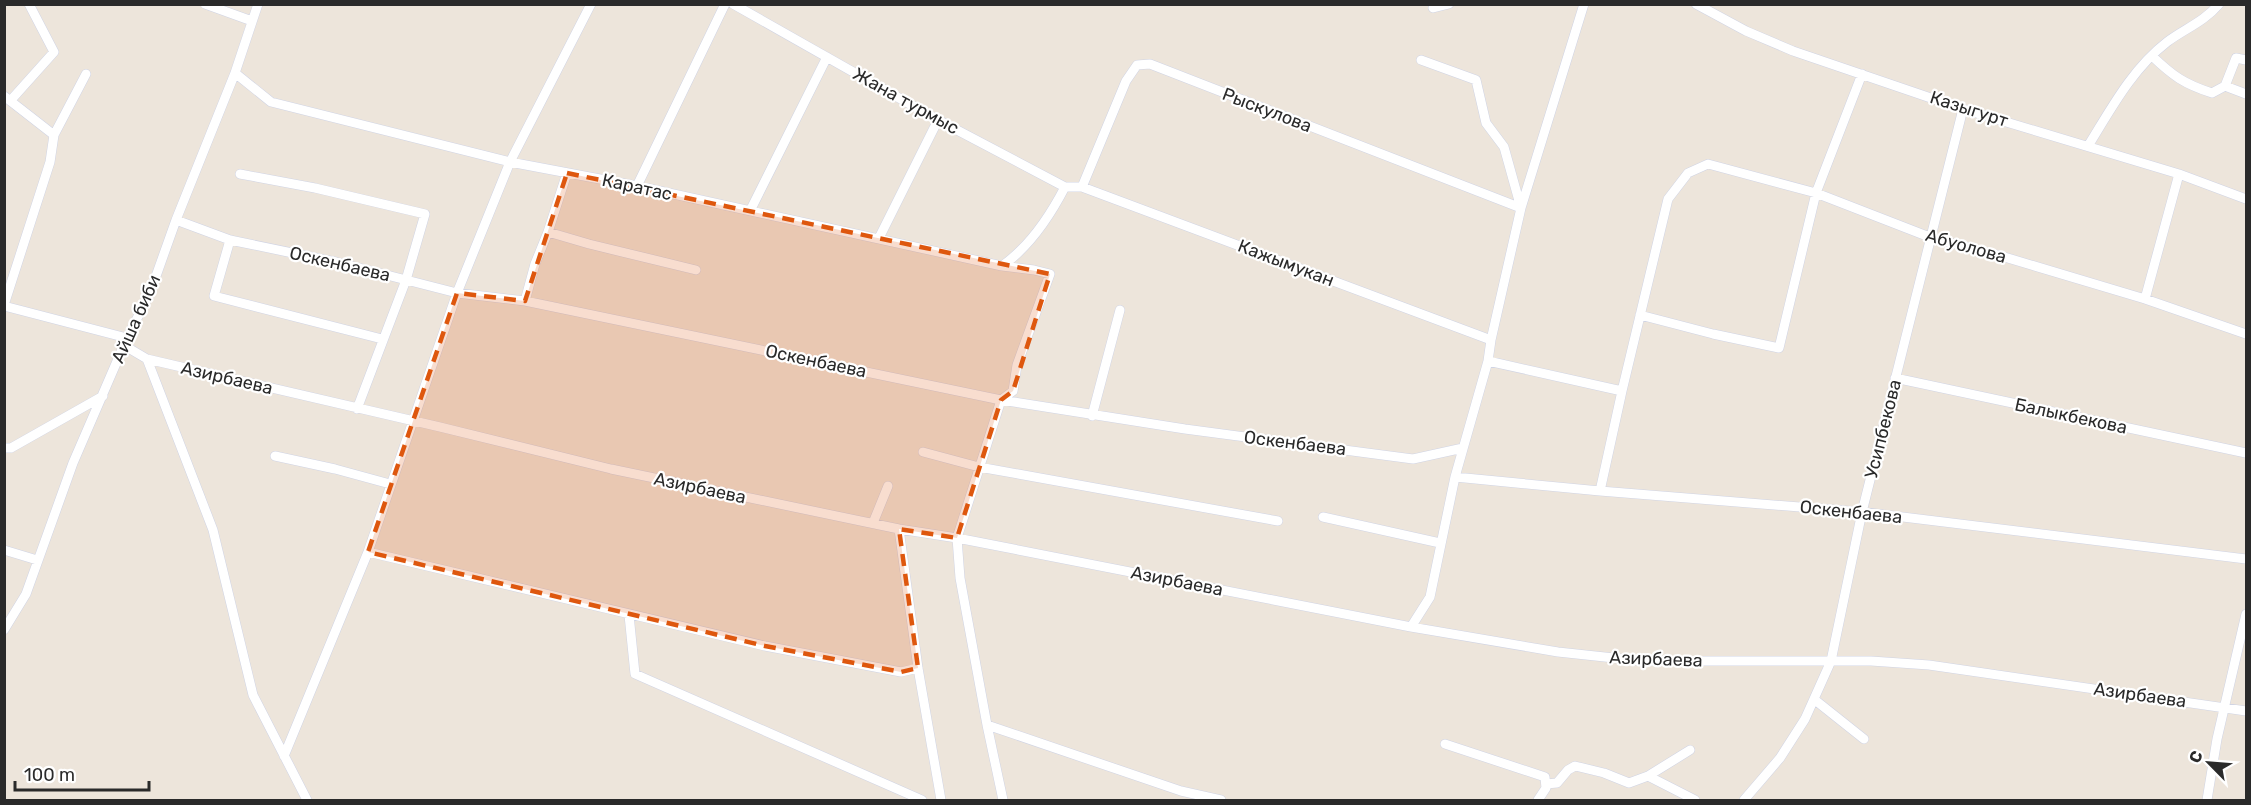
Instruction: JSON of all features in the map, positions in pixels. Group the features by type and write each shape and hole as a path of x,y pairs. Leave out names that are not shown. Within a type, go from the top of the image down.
{"street":[{"path":"29,4 54,52 8,98 54,135"},
{"path":"205,4 252,21"},
{"name":"Айша биби","path":"5,627 26,594 73,463 150,293 258,4"},
{"path":"284,756 368,552 457,293 510,162 591,4"},
{"path":"637,186 725,4"},
{"name":"Жана турмыс","path":"733,4 938,120 1065,187 1082,187"},
{"path":"1433,8 1449,4"},
{"path":"1411,627 1430,597 1455,477 1488,361 1521,208 1584,4"},
{"name":"Казыгурт","path":"1696,4 1746,31 1784,47 1963,108 2179,174 2247,199"},
{"path":"2088,146 2117,98 2140,68 2167,42 2210,16 2219,4"},
{"path":"2152,56 2180,81 2212,93 2225,86 2236,58 2247,60"},
{"path":"750,211 827,57"},
{"path":"1421,60 1476,80 1486,123 1504,147 1521,208"},
{"name":"Рыскулова","path":"1082,187 1126,81 1137,65 1150,64 1521,208"},
{"name":"Каратас","path":"234,73 271,102 510,162 637,186 1002,266 1050,274 1017,365 1013,391 1001,400"},
{"path":"4,305 50,162 54,135 86,74"},
{"path":"1600,491 1640,315 1779,348 1816,193 1862,74"},
{"path":"2225,86 2247,94"},
{"name":"Усипбекова","path":"1744,801 1780,758 1815,700 1831,661 1862,512 1963,108"},
{"path":"879,238 938,120"},
{"name":"Абуолова","path":"1640,315 1668,199 1688,173 1708,164 1816,193 1932,238 2145,299 2247,334"},
{"path":"525,301 535,264 567,173"},
{"path":"240,174 315,188 425,214 406,280 357,409"},
{"path":"2145,299 2179,174"},
{"path":"1002,266 1017,255 1051,213 1065,187"},
{"name":"Кажымукан","path":"1082,187 1491,340"},
{"name":"Оскенбаева","path":"176,220 230,240 336,262 457,293 525,301 1001,400 1092,416 1413,459 1462,448"},
{"path":"548,232 696,270"},
{"path":"230,240 214,296 382,339"},
{"name":"Азирбаева","path":"4,305 126,342 147,359 611,469 899,529 957,538 1411,627 1558,652 1642,661 1870,661 1929,665 2247,711"},
{"path":"1092,416 1120,310"},
{"name":"Айша биби","path":"147,359 213,530 253,695 307,801"},
{"path":"1488,361 1622,391"},
{"name":"Балыкбекова","path":"1895,378 2247,453"},
{"path":"4,448 11,448 103,396"},
{"path":"1001,400 957,538 960,578 987,725 1004,801"},
{"path":"922,452 979,467 1278,521"},
{"path":"275,456 390,484"},
{"name":"Оскенбаева","path":"1455,477 1862,512 2247,559"},
{"path":"873,523 888,486"},
{"path":"1323,517 1440,543"},
{"path":"899,529 918,668 941,801"},
{"path":"4,550 37,560"},
{"path":"368,552 765,646 901,672 918,668"},
{"path":"2207,801 2224,708 2247,614"},
{"path":"629,615 635,674 922,801"},
{"path":"1815,700 1863,739"},
{"path":"987,725 1181,791 1221,801"},
{"path":"1444,744 1545,777 1546,788 1538,801"},
{"path":"1546,784 1557,783 1568,770 1575,766 1604,773 1629,783 1648,776 1690,750"},
{"path":"1648,776 1695,801"}],"highlighted area":[{"path":"567,173 1050,274 1013,391 1001,400 957,538 899,529 918,668 901,672 765,646 368,552 457,293 525,301"}]}
